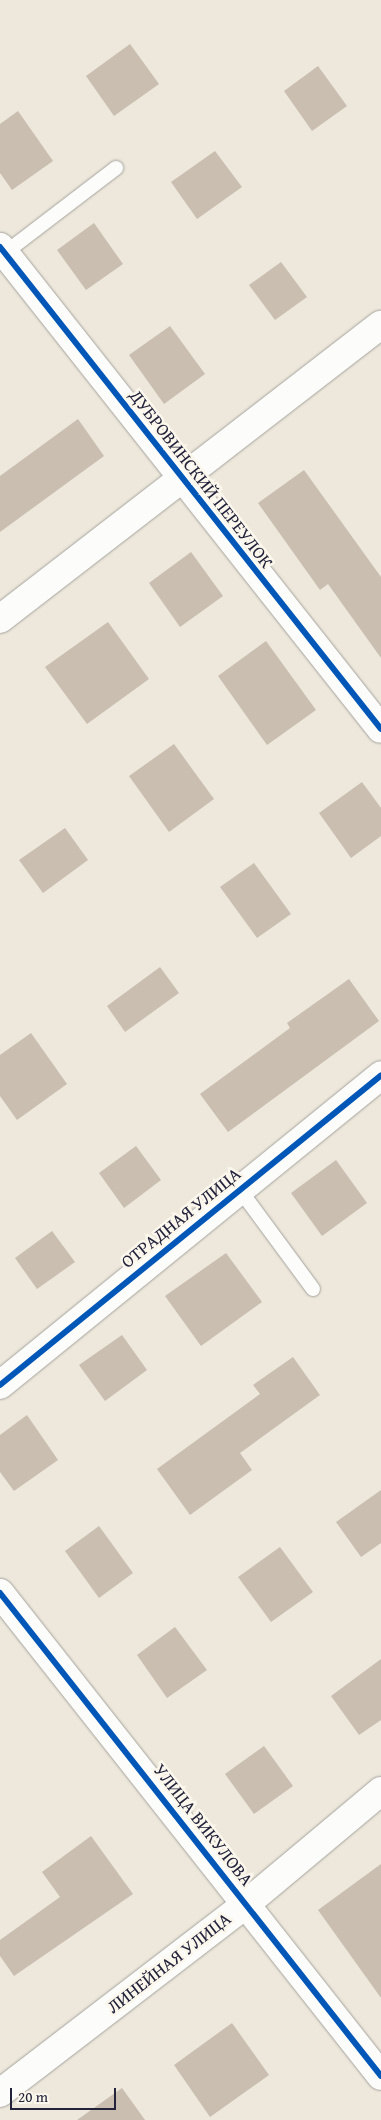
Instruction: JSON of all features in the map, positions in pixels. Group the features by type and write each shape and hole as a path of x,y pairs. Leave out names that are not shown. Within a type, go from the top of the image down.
{"street":[{"name":"ДУБРОВИНСКИЙ ПЕРЕУЛОК","path":"2,252 381,729"},
{"path":"0,619 180,478 381,325"},
{"name":"ОТРАДНАЯ УЛИЦА","path":"0,1385 381,1075"},
{"name":"УЛИЦА ВИКУЛОВА","path":"0,1593 381,2076"},
{"name":"ЛИНЕЙНАЯ УЛИЦА","path":"0,2093 246,1904 381,1791"}],"lane":[{"path":"2,252 116,168"},
{"path":"240,1190 313,1289"}],"building":[{"path":"130,44 159,84 114,116 86,76"},
{"path":"318,66 347,106 312,131 284,91"},
{"path":"18,111 53,161 12,190 0,173 0,124"},
{"path":"215,151 242,187 197,219 171,182"},
{"path":"94,223 123,264 86,290 57,250"},
{"path":"281,262 307,297 275,320 249,285"},
{"path":"170,326 205,374 164,404 129,355"},
{"path":"78,419 104,456 0,532 0,476"},
{"path":"304,470 381,577 381,658 328,584 320,590 258,503"},
{"path":"191,552 223,596 180,627 149,583"},
{"path":"108,622 149,679 87,724 45,667"},
{"path":"266,641 316,710 267,745 218,676"},
{"path":"174,744 214,799 169,832 129,776"},
{"path":"362,782 381,808 381,836 351,858 319,813"},
{"path":"65,828 88,860 43,893 19,860"},
{"path":"254,863 291,914 257,938 220,887"},
{"path":"160,967 179,993 125,1032 107,1006"},
{"path":"349,979 379,1021 228,1132 200,1094 290,1028 287,1023"},
{"path":"31,1033 67,1084 17,1120 0,1096 0,1055"},
{"path":"136,1146 161,1180 124,1208 99,1173"},
{"path":"336,1160 367,1203 322,1236 291,1193"},
{"path":"52,1231 75,1262 37,1289 15,1258"},
{"path":"226,1253 262,1302 201,1346 165,1296"},
{"path":"122,1335 147,1370 105,1401 79,1365"},
{"path":"293,1357 320,1395 240,1453 252,1470 190,1515 157,1469 260,1394 253,1385"},
{"path":"27,1415 58,1460 14,1491 0,1472 0,1435"},
{"path":"381,1490 381,1543 361,1557 336,1522"},
{"path":"99,1526 133,1573 99,1598 65,1551"},
{"path":"280,1547 313,1592 271,1622 238,1577"},
{"path":"175,1627 207,1670 167,1698 137,1655"},
{"path":"381,1659 381,1720 359,1735 331,1696"},
{"path":"264,1746 293,1786 254,1814 225,1774"},
{"path":"91,1836 133,1894 14,1976 0,1956 0,1940 60,1897 42,1872"},
{"path":"381,1864 381,1998 318,1910"},
{"path":"232,2023 269,2075 210,2117 174,2065"},
{"path":"122,2088 145,2120 77,2120"}],"cycle path":[{"path":"0,247 381,729"},
{"path":"0,1385 381,1075"},
{"path":"0,1593 381,2076"}]}
